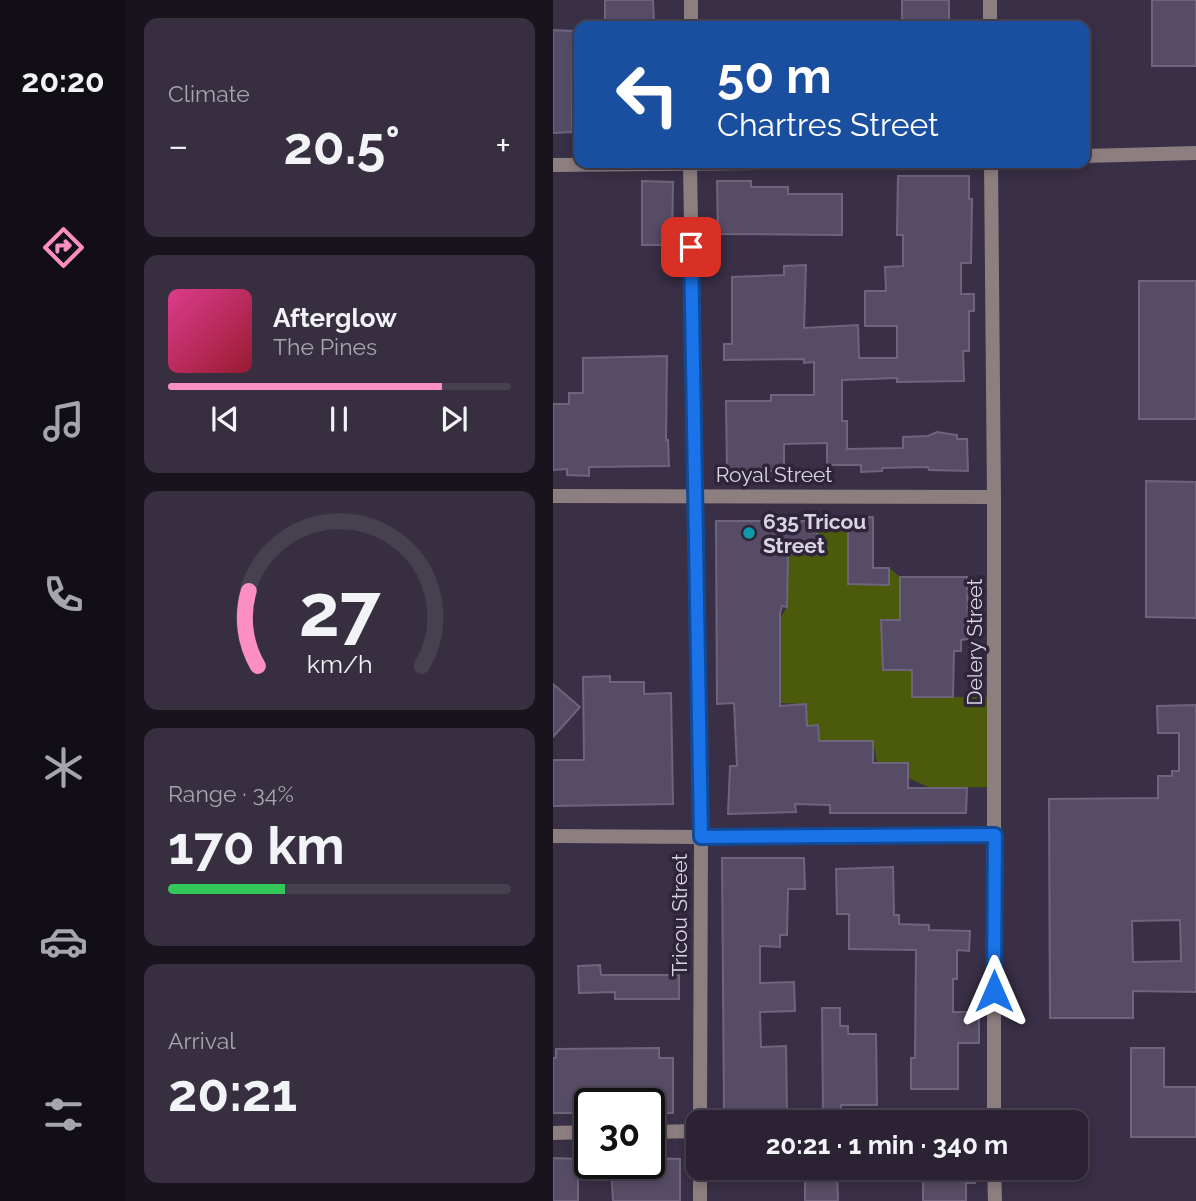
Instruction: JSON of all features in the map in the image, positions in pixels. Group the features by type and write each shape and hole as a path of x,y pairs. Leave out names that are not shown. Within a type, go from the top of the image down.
{"street":[{"path":"691,0 691,21"},
{"path":"989,0 990,21"},
{"path":"1090,156 1196,153"},
{"path":"553,165 574,165"},
{"name":"Tricou Street","path":"690,168 701,837 699,1110"},
{"name":"Delery Street","path":"991,168 995,497 994,1110"},
{"name":"Royal Street","path":"553,496 995,497"},
{"path":"553,836 995,835"},
{"path":"665,1132 686,1131"},
{"path":"553,1133 574,1132"},
{"path":"700,1180 701,1201"},
{"path":"994,1180 995,1201"}],"green space":[{"path":"848,518 848,584 889,584 889,568 900,577 900,597 905,620 881,620 881,638 906,639 912,661 913,697 995,697 995,787 931,788 908,778 908,763 877,763 873,741 830,741 821,749 818,726 807,726 806,704 780,703 780,618 787,607 788,557 794,554 817,554 817,521"}],"building":[{"path":"605,0 653,0 654,21 605,21"},
{"path":"902,0 949,0 949,20 902,21"},
{"path":"1152,0 1196,0 1196,66 1152,66"},
{"path":"553,30 573,31 572,132 553,133"},
{"path":"898,176 969,176 969,199 972,199 971,263 961,263 961,294 974,294 974,311 969,311 969,351 963,351 964,381 897,382 897,378 842,380 842,421 847,421 847,449 903,448 903,437 928,436 937,432 957,435 957,439 967,439 968,471 929,470 928,467 882,468 882,471 861,472 861,465 827,465 827,443 784,444 784,471 727,471 726,401 771,401 771,395 814,395 814,362 804,363 804,359 724,360 724,344 732,344 732,277 784,275 784,266 806,265 804,328 858,325 859,358 897,358 897,326 865,326 865,291 886,291 885,267 903,266 903,235 897,235"},
{"path":"642,181 673,182 672,245 642,245"},
{"path":"717,181 751,181 751,187 788,187 788,194 842,194 842,235 718,234"},
{"path":"1139,281 1196,281 1196,419 1139,419"},
{"path":"667,356 666,440 669,466 589,467 589,476 567,475 567,469 553,470 553,404 569,404 569,393 583,393 583,358"},
{"path":"1146,481 1196,482 1196,618 1146,617"},
{"path":"873,517 873,568 889,568 889,585 848,584 848,518"},
{"path":"716,521 817,521 818,554 788,554 787,607 782,606 780,613 780,706 806,704 807,726 818,725 819,741 873,741 873,763 908,763 908,788 967,788 966,813 830,813 830,805 795,804 796,812 728,814 730,766 737,766 734,703 717,704"},
{"path":"900,577 967,577 968,639 961,640 961,651 954,651 953,697 912,697 912,670 883,670 881,620 900,620"},
{"path":"610,676 610,682 644,682 644,694 671,693 673,804 553,806 553,760 584,760 583,677"},
{"path":"553,684 580,707 553,737"},
{"path":"1196,705 1196,992 1133,991 1133,1018 1050,1018 1049,799 1158,798 1158,776 1172,776 1172,771 1179,771 1179,733 1158,733 1157,706","holes":["1180,920 1181,961 1133,962 1132,921"]},
{"path":"722,858 804,858 805,889 788,889 787,935 780,935 780,947 760,946 760,983 794,982 795,1011 760,1012 761,1047 786,1046 787,1110 724,1110"},
{"path":"893,867 894,915 899,915 899,924 929,925 929,930 970,931 969,951 957,950 957,979 953,979 953,1012 979,1012 979,1043 958,1043 958,1089 911,1089 911,1058 915,1058 916,950 849,949 849,914 837,914 836,869"},
{"path":"600,965 601,975 679,975 679,999 615,999 615,992 579,993 578,966"},
{"path":"822,1008 840,1008 840,1026 848,1026 848,1034 876,1034 877,1105 841,1105 841,1110 823,1110"},
{"path":"659,1048 659,1058 673,1058 673,1113 665,1113 665,1088 574,1088 574,1113 553,1113 553,1058 556,1058 556,1049"},
{"path":"1131,1048 1164,1048 1164,1087 1196,1087 1196,1137 1131,1137"},
{"path":"553,1158 574,1159 578,1201 553,1201"},
{"path":"665,1159 680,1159 680,1201 613,1201 612,1179 665,1179"},
{"path":"805,1180 837,1180 838,1201 805,1201"},
{"path":"923,1180 975,1180 975,1183 966,1183 966,1201 923,1201"}],"place":[{"name":"635 Tricou Street","path":"749,533"}],"route":[{"path":"691,247 701,837 995,835 994,991"}]}
